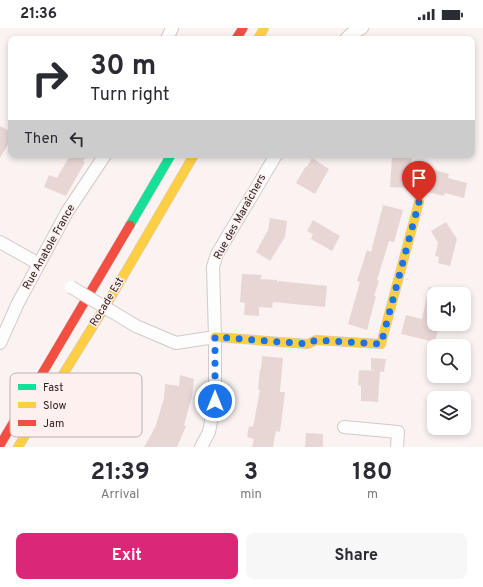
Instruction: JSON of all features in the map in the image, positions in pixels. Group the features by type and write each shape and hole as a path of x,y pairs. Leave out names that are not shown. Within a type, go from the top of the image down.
{"main road":[{"name":"Rocade Est","path":"42,373 169,158"},
{"name":"Rocade Est","path":"64,373 192,158"},
{"path":"215,337 308,344 316,340 381,344 419,202"},
{"name":"Rocade Est","path":"0,445 10,428"},
{"name":"Rocade Est","path":"18,447 24,437"}],"street":[{"path":"349,36 362,28"},
{"name":"Rue Anatole France","path":"0,343 18,303 67,212 103,158"},
{"name":"Rue des Maraîchers","path":"201,447 209,432 215,401 213,268 217,254 274,158"},
{"path":"0,242 39,264"},
{"path":"71,286 136,326 176,343 215,337"},
{"path":"344,427 398,432 397,447"}],"building":[{"path":"0,126 8,130 8,144 0,158"},
{"path":"68,158 85,158 83,161 85,162 66,196 44,187 49,175 57,178"},
{"path":"312,158 329,169 315,194 296,183"},
{"path":"392,158 412,158 411,164 449,174 448,178 467,183 464,198 445,193 444,196 411,188 390,187"},
{"path":"383,205 403,210 394,242 389,241 377,280 379,281 374,296 376,296 367,330 348,324 360,282 357,281 367,250 371,252"},
{"path":"270,218 287,221 285,237 270,261 256,252 268,230"},
{"path":"313,220 340,236 332,251 311,239 313,234 307,231"},
{"path":"446,222 457,239 450,266 438,263 439,257 435,256 438,243 431,231"},
{"path":"242,274 262,275 260,279 277,280 277,283 278,281 327,286 325,307 273,302 272,308 259,307 259,316 244,315 245,303 240,302"},
{"path":"427,296 427,331 437,331 436,339 427,340 401,334 406,315 422,319"},
{"path":"262,356 283,358 280,392 285,392 280,432 276,431 273,447 252,447 254,439 247,437 249,426 253,427 260,390 258,390"},
{"path":"371,358 386,359 384,372 371,370"},
{"path":"359,370 380,371 378,402 361,401 361,386 358,385"},
{"path":"180,375 194,379 192,396 184,425 186,426 177,447 144,447 156,425 164,398 165,384 179,386"},
{"path":"306,433 323,434 323,447 305,447"}],"traffic: fast":[{"path":"130,225 169,158"}],"traffic: slow":[{"path":"260,36 264,28"},
{"path":"64,373 108,302 192,158"},
{"path":"215,337 308,344 316,340 381,344 419,202"},
{"path":"18,447 24,437"}],"traffic: jam":[{"path":"238,36 243,28"},
{"path":"43,373 130,225"},
{"path":"0,445 10,428"}],"route":[{"path":"215,401 215,337 308,344 316,340 381,344 419,202"}]}
